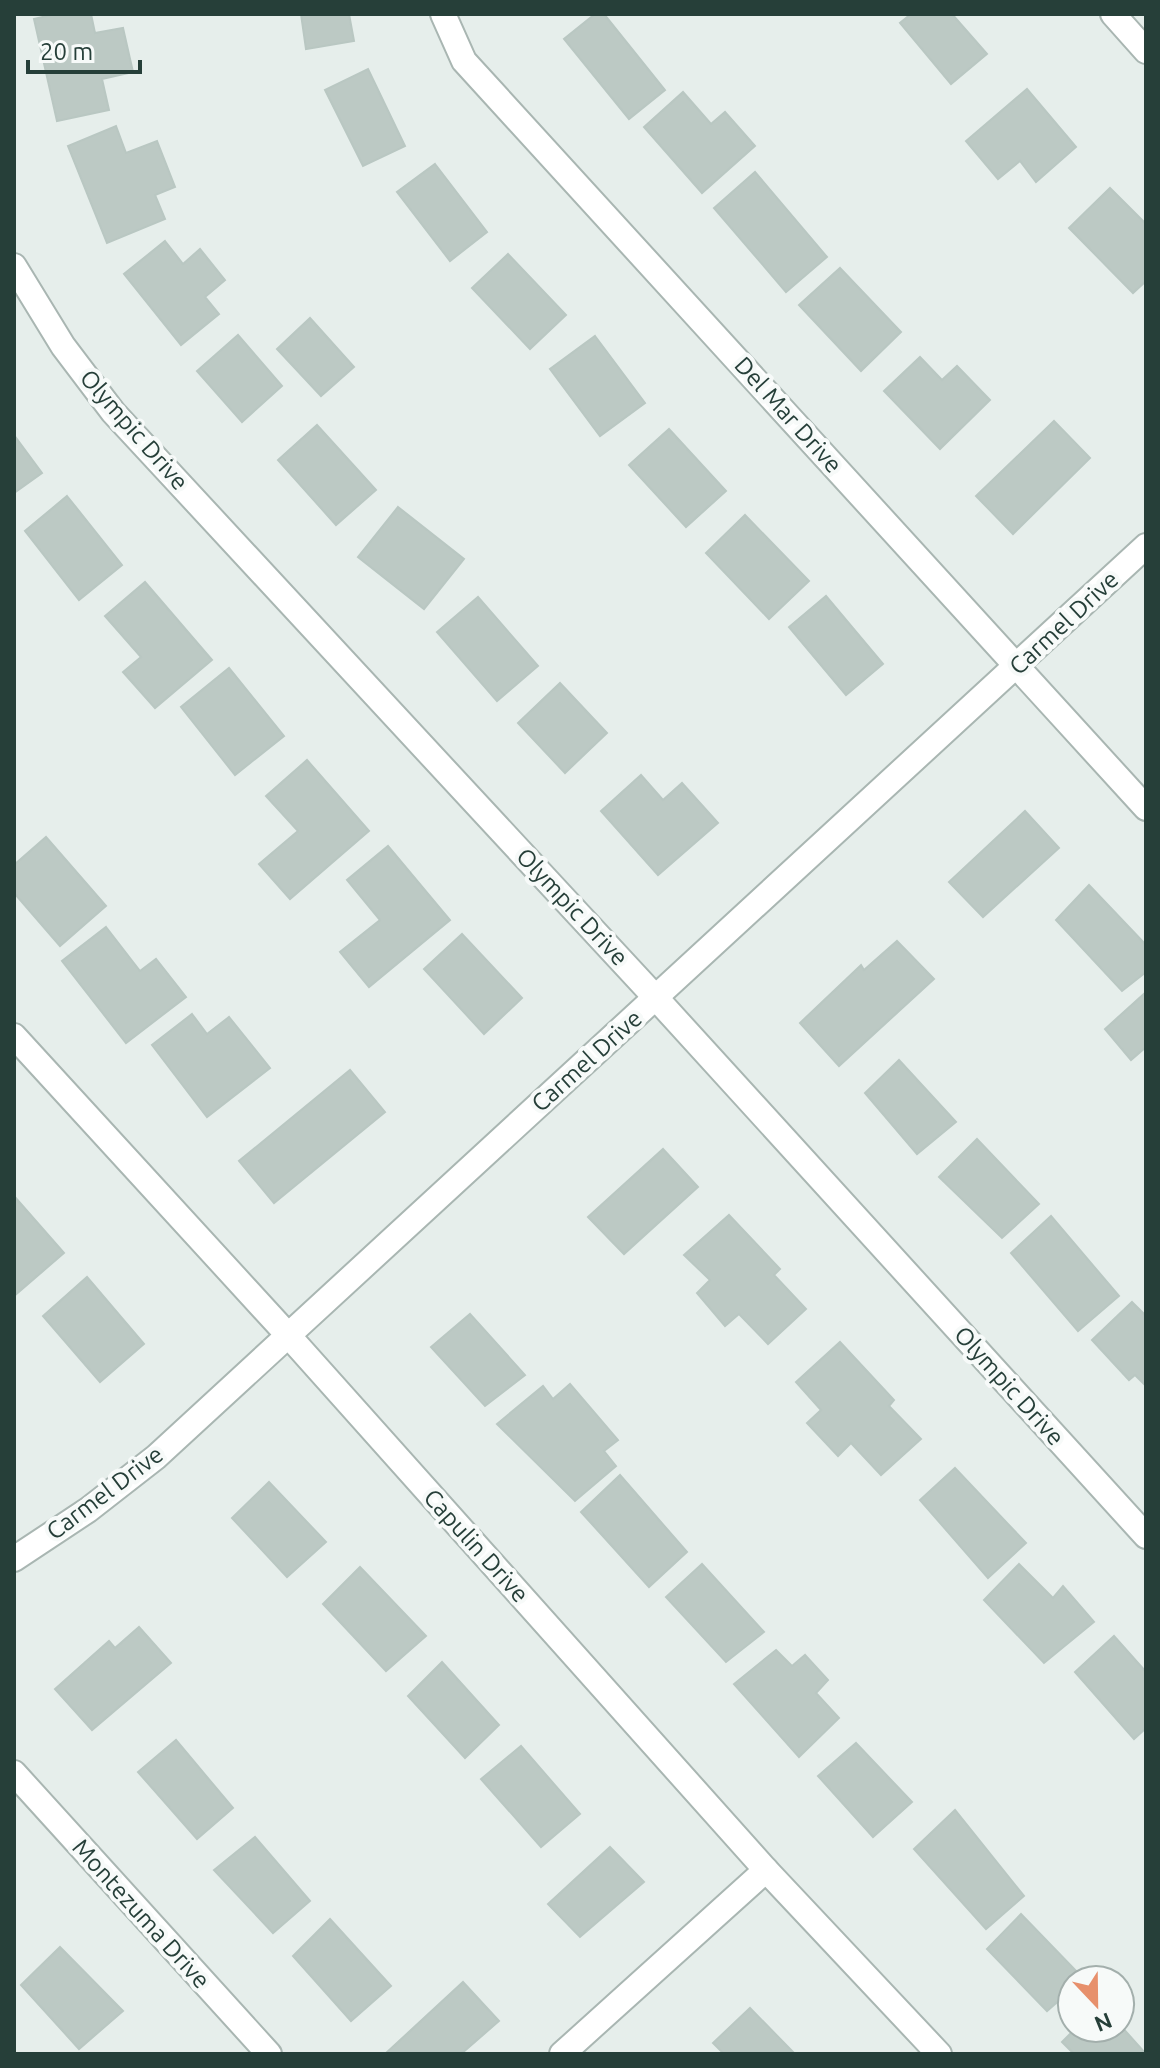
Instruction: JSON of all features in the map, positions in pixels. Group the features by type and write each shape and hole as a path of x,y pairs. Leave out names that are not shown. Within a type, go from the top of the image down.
{"street":[{"name":"Del Mar Drive","path":"443,14 464,61 1146,808"},
{"path":"1113,14 1146,51"},
{"name":"Olympic Drive","path":"14,266 63,346 113,412 656,998 1146,1536"},
{"name":"Carmel Drive","path":"14,1559 88,1510 156,1457 1146,546"},
{"name":"Capulin Drive","path":"14,1036 287,1334 766,1870 939,2054"},
{"name":"Montezuma Drive","path":"14,1773 269,2054"},
{"path":"562,2054 766,1870"}],"building":[{"path":"55,14 91,14 95,33 123,28 133,72 102,79 109,110 57,121 34,19"},
{"path":"301,14 349,14 354,41 306,49"},
{"path":"595,14 604,14 665,90 629,119 564,39"},
{"path":"911,14 952,14 987,54 951,84 900,23"},
{"path":"368,69 405,146 363,166 325,90"},
{"path":"1027,89 1076,147 1036,182 1020,161 998,179 966,141"},
{"path":"683,92 711,124 725,112 755,146 702,193 644,127"},
{"path":"116,126 126,153 157,141 175,187 155,195 165,219 107,243 68,146"},
{"path":"435,164 487,232 450,261 397,192"},
{"path":"755,172 827,257 786,292 714,208"},
{"path":"1110,188 1146,224 1146,281 1133,293 1069,228"},
{"path":"165,241 183,264 200,249 225,280 205,297 219,314 181,345 124,274"},
{"path":"508,254 566,315 530,349 472,288"},
{"path":"840,268 901,332 861,371 799,305"},
{"path":"310,318 354,367 321,396 277,349"},
{"path":"238,335 282,386 242,422 197,371"},
{"path":"595,336 645,403 600,436 550,369"},
{"path":"920,357 942,380 957,366 990,400 940,449 884,391"},
{"path":"1054,421 1090,458 1013,534 976,496"},
{"path":"317,425 376,490 336,525 278,460"},
{"path":"669,429 726,491 686,527 629,465"},
{"path":"14,435 42,473 14,493"},
{"path":"67,496 122,565 79,600 25,531"},
{"path":"398,507 464,559 424,609 358,557"},
{"path":"745,515 809,581 769,619 706,553"},
{"path":"145,582 212,660 155,708 123,672 141,657 105,616"},
{"path":"826,596 883,664 846,695 789,627"},
{"path":"478,597 538,666 497,701 437,632"},
{"path":"229,668 284,736 235,775 181,707"},
{"path":"560,683 607,733 565,773 518,723"},
{"path":"307,760 369,831 290,899 259,864 298,831 266,796"},
{"path":"641,775 663,800 682,783 718,823 658,875 601,811"},
{"path":"1025,811 1059,848 983,917 949,882"},
{"path":"46,837 106,906 60,946 14,893 14,865"},
{"path":"388,846 450,920 369,987 340,952 380,920 347,880"},
{"path":"1089,885 1146,945 1146,972 1122,991 1056,920"},
{"path":"106,927 140,971 156,959 186,997 126,1043 62,961"},
{"path":"462,934 522,998 484,1034 424,969"},
{"path":"897,941 934,979 839,1066 800,1023 861,965 864,970"},
{"path":"1146,992 1146,1047 1131,1060 1105,1029"},
{"path":"192,1014 207,1034 229,1017 270,1068 207,1117 152,1045"},
{"path":"899,1060 956,1122 917,1154 865,1093"},
{"path":"350,1070 385,1112 274,1203 239,1161"},
{"path":"977,1139 1039,1204 1002,1238 939,1177"},
{"path":"663,1149 698,1187 624,1254 588,1217"},
{"path":"14,1196 64,1253 14,1296"},
{"path":"729,1215 780,1269 774,1275 806,1309 768,1344 739,1314 725,1326 697,1293 710,1280 684,1255"},
{"path":"1051,1216 1119,1296 1078,1331 1011,1253"},
{"path":"87,1277 144,1344 100,1382 43,1316"},
{"path":"1132,1302 1146,1316 1146,1386 1135,1375 1129,1380 1092,1340"},
{"path":"470,1314 525,1375 485,1406 431,1347"},
{"path":"840,1342 894,1400 889,1406 921,1439 881,1475 851,1443 838,1456 807,1423 821,1410 796,1382"},
{"path":"570,1384 618,1440 604,1451 616,1466 575,1501 497,1424 543,1386 553,1399"},
{"path":"955,1468 1026,1543 988,1578 920,1500"},
{"path":"620,1475 687,1552 649,1587 581,1512"},
{"path":"269,1482 326,1542 287,1577 232,1518"},
{"path":"702,1564 764,1632 726,1662 666,1597"},
{"path":"1019,1564 1053,1598 1063,1586 1094,1622 1044,1663 984,1600"},
{"path":"360,1567 426,1636 386,1671 323,1604"},
{"path":"139,1627 171,1663 92,1730 55,1689 109,1641 115,1648"},
{"path":"1114,1636 1146,1672 1146,1728 1134,1739 1075,1672"},
{"path":"776,1650 792,1666 805,1655 828,1680 816,1693 839,1718 799,1757 734,1684"},
{"path":"442,1662 499,1725 465,1758 408,1696"},
{"path":"176,1740 233,1808 197,1839 138,1772"},
{"path":"856,1743 912,1802 873,1837 818,1776"},
{"path":"521,1746 580,1814 541,1847 481,1779"},
{"path":"955,1810 1024,1896 986,1929 914,1849"},
{"path":"255,1837 310,1901 273,1933 214,1870"},
{"path":"610,1847 644,1882 580,1937 548,1904"},
{"path":"1021,1914 1069,1964 1056,1964 1056,2003 1047,2011 987,1949"},
{"path":"330,1919 391,1986 351,2021 293,1956"},
{"path":"60,1947 123,2011 79,2049 21,1985"},
{"path":"463,1982 499,2021 461,2054 385,2054"},
{"path":"750,2008 795,2054 724,2054 713,2043"},
{"path":"1136,2043 1146,2054 1074,2054 1064,2044"}]}
